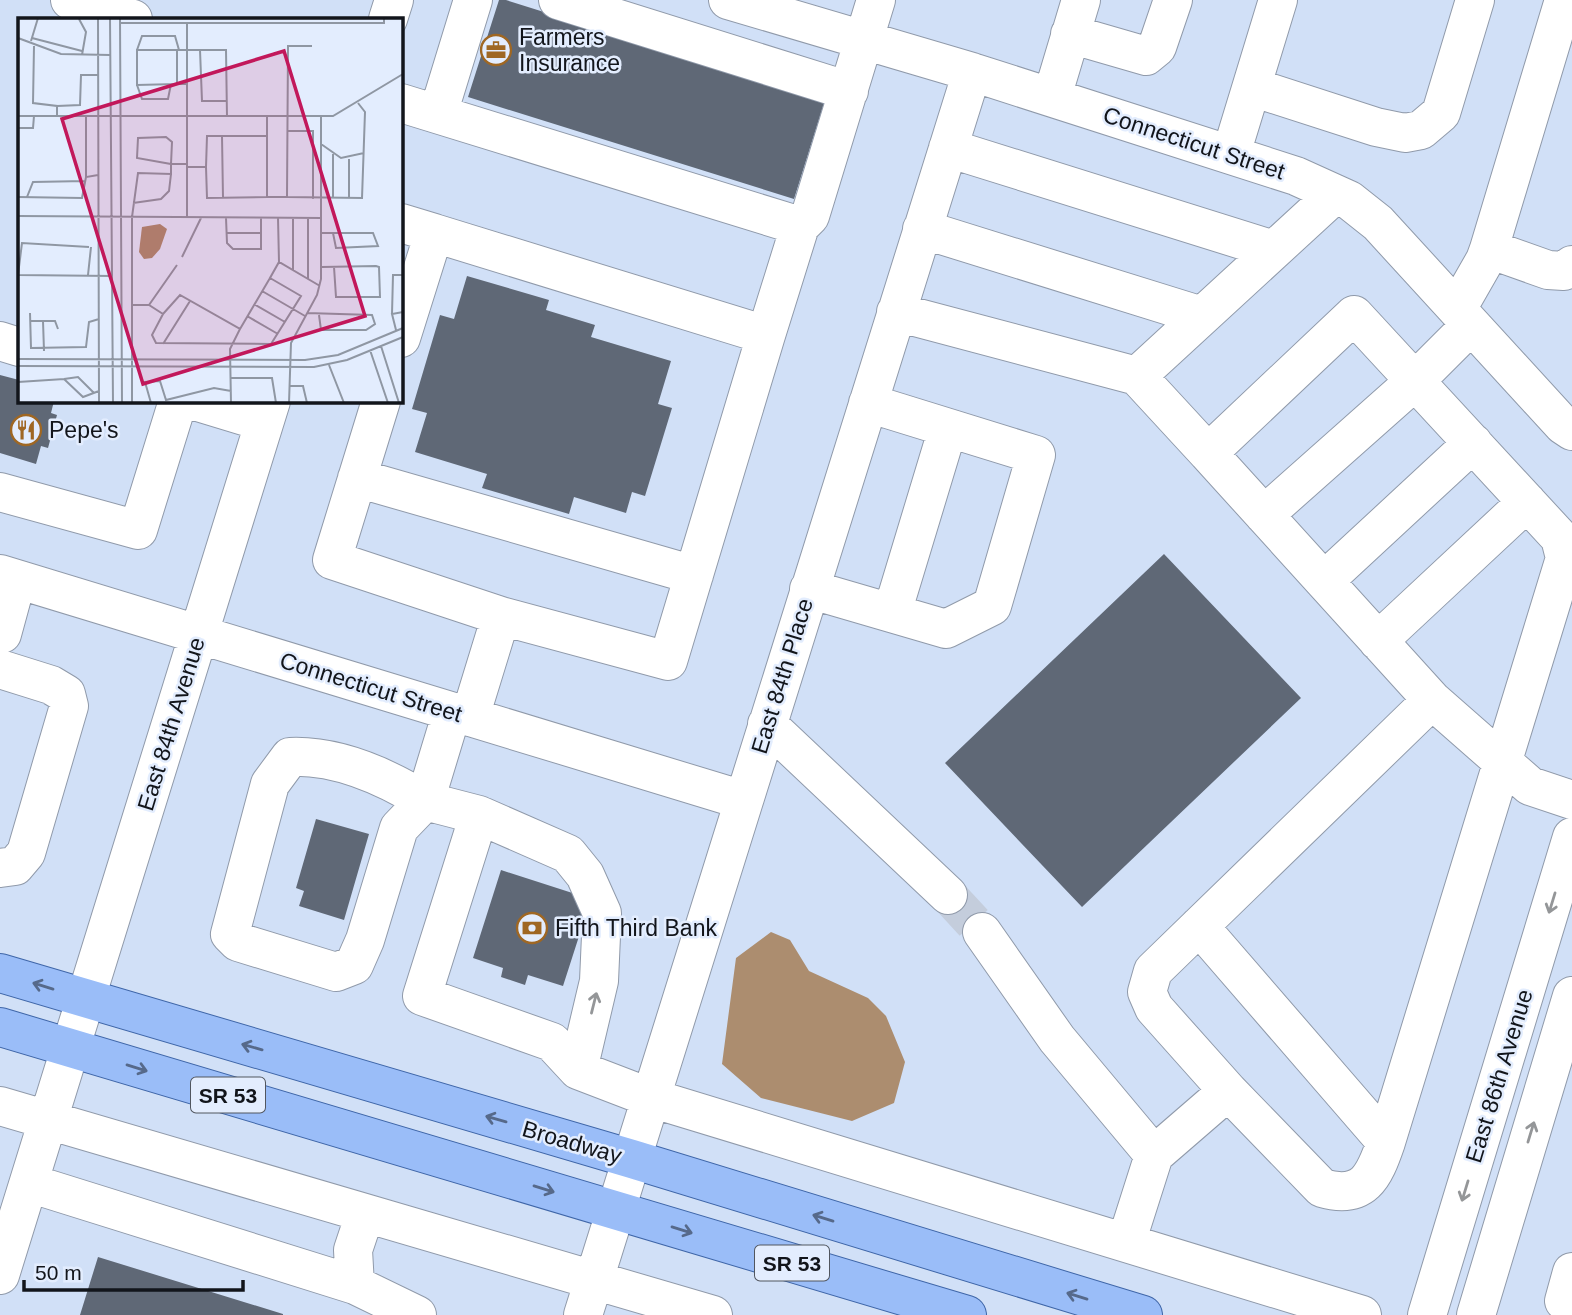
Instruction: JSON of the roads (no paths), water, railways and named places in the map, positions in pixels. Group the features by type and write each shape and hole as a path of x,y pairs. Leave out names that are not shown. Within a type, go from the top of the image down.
{"main road":[{"name":"Broadway","path":"0,973 632,1159 1143,1315"},
{"name":"SR 53","path":"0,1027 616,1210 944,1312"}],"street":[{"path":"70,0 129,18"},
{"path":"388,18 394,0"},
{"path":"438,114 473,0"},
{"path":"558,0 849,91"},
{"name":"Connecticut Street","path":"728,0 972,72 1231,154 1296,176 1349,200 1378,223 1563,425 1572,431"},
{"path":"381,402 332,560 501,616 668,661 800,226 810,216 876,0"},
{"path":"1052,97 1076,17 1146,56 1157,47 1173,0"},
{"path":"1231,154 1278,0"},
{"path":"1252,87 1376,127 1405,133 1422,130 1441,113 1475,0"},
{"path":"1264,515 1415,381 1464,317 1489,248 1564,0"},
{"name":"East 84th Place","path":"589,1298 972,72"},
{"path":"402,103 800,226"},
{"path":"948,148 1274,250"},
{"path":"1137,376 1335,194"},
{"path":"402,331 417,228 766,335"},
{"path":"922,229 1202,316"},
{"path":"1489,248 1548,270 1564,271 1572,265"},
{"path":"896,312 1137,376 1432,700 1530,786 1572,800"},
{"path":"1208,453 1354,315 1560,538 1565,558 1386,1142 1372,1179 1356,1189 1336,1192 1322,1188 1228,1091 1154,1008 1147,992 1153,971 1432,700"},
{"path":"0,341 18,347"},
{"path":"0,492 138,530 178,402"},
{"path":"202,402 268,411"},
{"path":"809,589 946,629 992,606 1036,455 868,403"},
{"name":"East 84th Avenue","path":"0,1275 268,411"},
{"path":"892,613 948,428"},
{"path":"1324,581 1472,443"},
{"path":"357,478 694,575"},
{"path":"1378,641 1527,502"},
{"path":"0,868 15,866 26,853 69,706 66,694 1,645 9,576"},
{"name":"Connecticut Street","path":"9,576 743,800"},
{"path":"501,616 425,801 399,828 365,940 354,965 336,972 238,943 230,934 270,783 290,758 311,757 354,768 396,783 425,801 479,815 568,854 585,875 602,913 599,981 578,1070"},
{"path":"767,724 948,895"},
{"path":"479,815 422,996 552,1042 578,1070 651,1098 1362,1315"},
{"name":"East 86th Avenue","path":"1427,1315 1572,837"},
{"path":"1199,926 1386,1142"},
{"path":"982,932 1057,1039 1154,1155"},
{"name":"East 86th Avenue","path":"1476,1315 1572,996"},
{"path":"1126,1243 1154,1155 1228,1091"},
{"path":"0,1106 365,1214 589,1298 713,1315"},
{"path":"29,1183 417,1315"},
{"path":"365,1214 353,1250 369,1299"},
{"path":"1572,1272 1564,1301 1572,1301"}],"tunnel":[{"path":"948,895 982,932"}],"place":[{"name":"Farmers Insurance","path":"496,50"},
{"name":"Pepe's","path":"26,430"},
{"name":"Fifth Third Bank","path":"532,928"}]}
